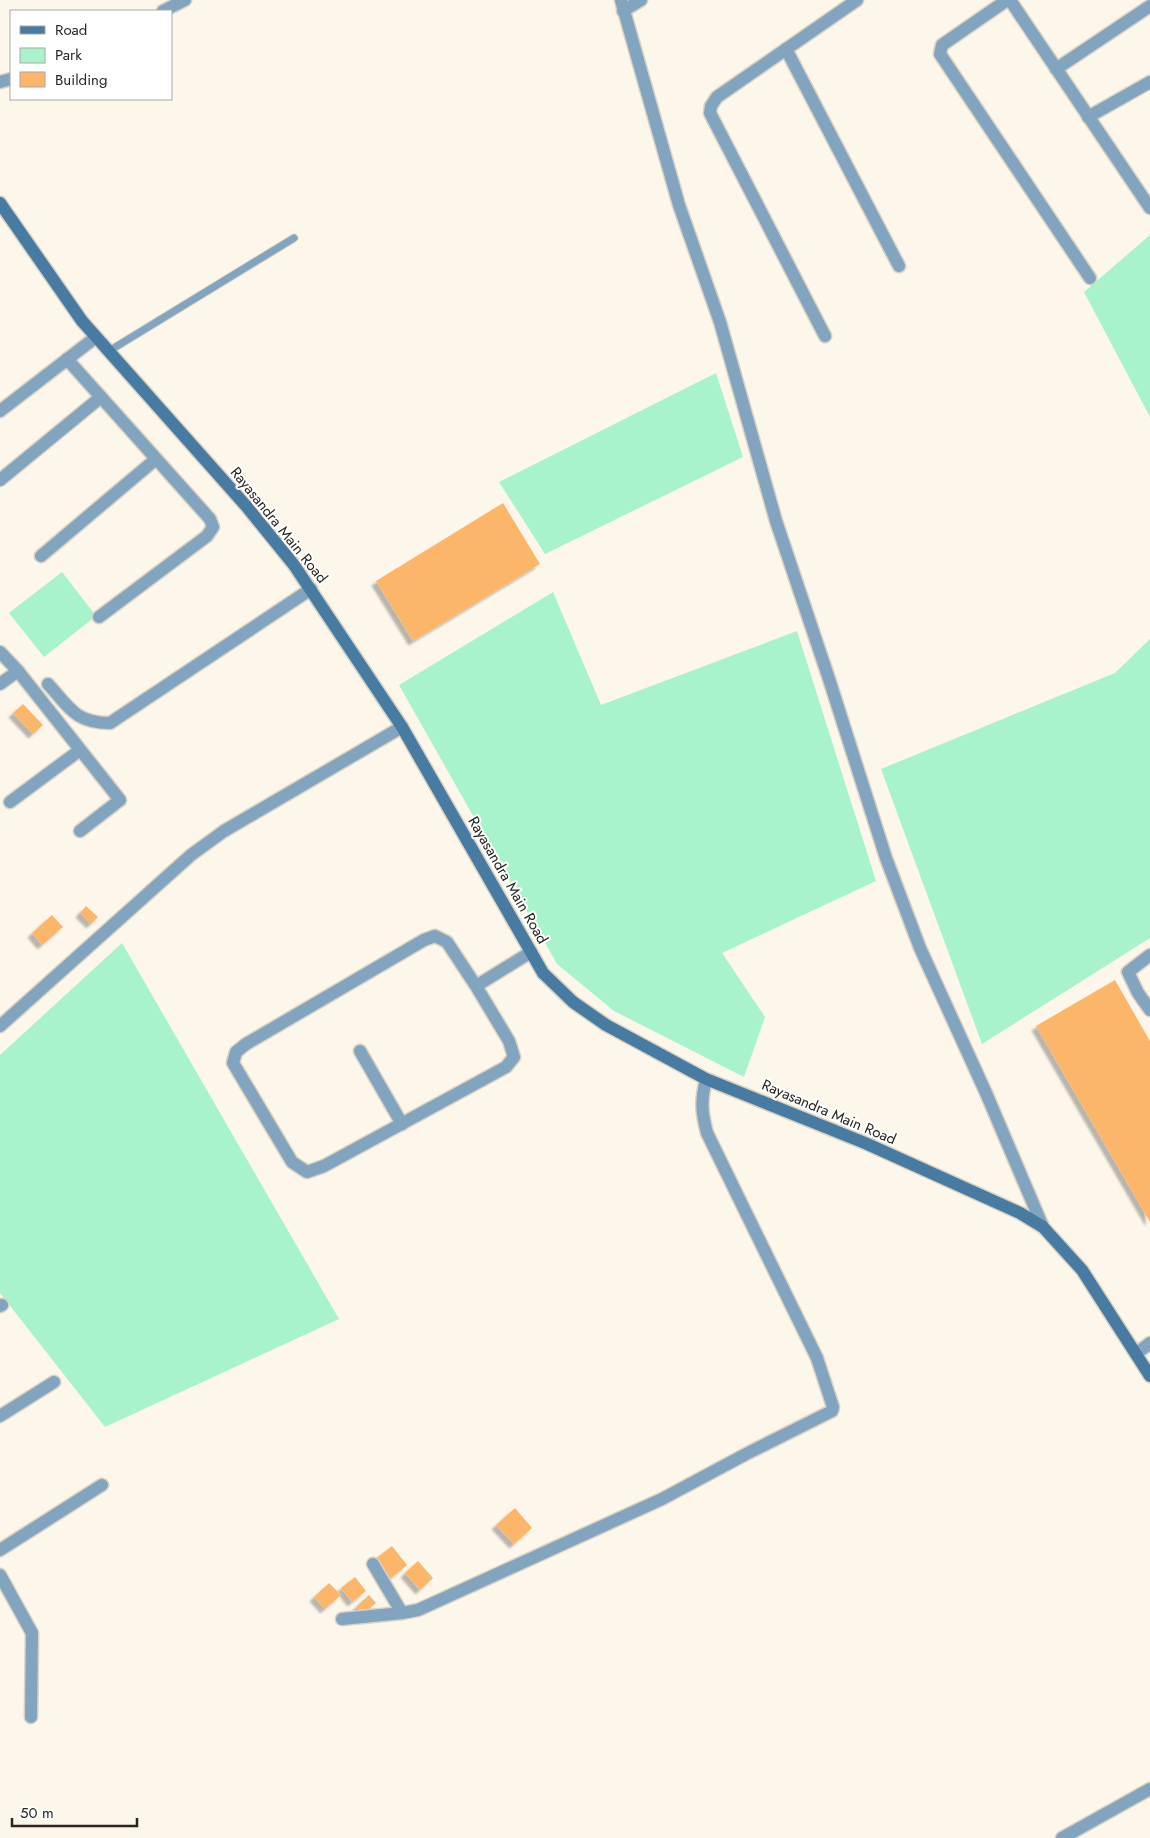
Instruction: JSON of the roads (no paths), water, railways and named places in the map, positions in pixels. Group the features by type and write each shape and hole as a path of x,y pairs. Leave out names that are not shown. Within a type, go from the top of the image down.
{"street":[{"path":"165,10 185,0"},
{"path":"641,0 622,6 679,205 720,322 776,521 886,858 920,948 982,1084 1043,1227"},
{"path":"825,336 710,113 711,106 717,97 857,0"},
{"path":"1090,278 940,54 942,45 1008,0 1150,208"},
{"path":"1056,69 1150,6"},
{"path":"786,49 899,266"},
{"path":"1088,117 1150,82"},
{"name":"Rayasandra Main Road","path":"0,203 82,321 247,507 311,589 402,727 543,973 573,1002 606,1025 706,1078 865,1143 1020,1213 1043,1227 1082,1270 1150,1376"},
{"path":"0,411 96,337"},
{"path":"67,359 210,519 213,527 207,536 99,617"},
{"path":"0,480 101,397"},
{"path":"41,556 156,459"},
{"path":"48,684 75,714 87,721 110,723 311,589"},
{"path":"0,652 18,671 120,800 80,831"},
{"path":"0,684 18,671"},
{"path":"0,1026 191,855 224,831 402,727"},
{"path":"10,802 80,750"},
{"path":"435,936 447,942 476,986 509,1041 514,1057 506,1067 324,1166 307,1172 292,1162 233,1063 236,1052 424,940 435,936"},
{"path":"476,986 531,952"},
{"path":"1150,955 1128,972 1138,993 1150,1010"},
{"path":"360,1051 402,1124"},
{"path":"342,1619 402,1613 418,1610 438,1602 662,1499 832,1410 833,1407 817,1358 707,1132 702,1111 702,1097 706,1078"},
{"path":"1136,1354 1150,1343"},
{"path":"0,1416 54,1382"},
{"path":"0,1550 102,1485"},
{"path":"373,1564 402,1613"},
{"path":"0,1575 32,1633 31,1718"},
{"path":"1062,1838 1150,1789"}],"lane":[{"path":"109,351 294,238"}]}
